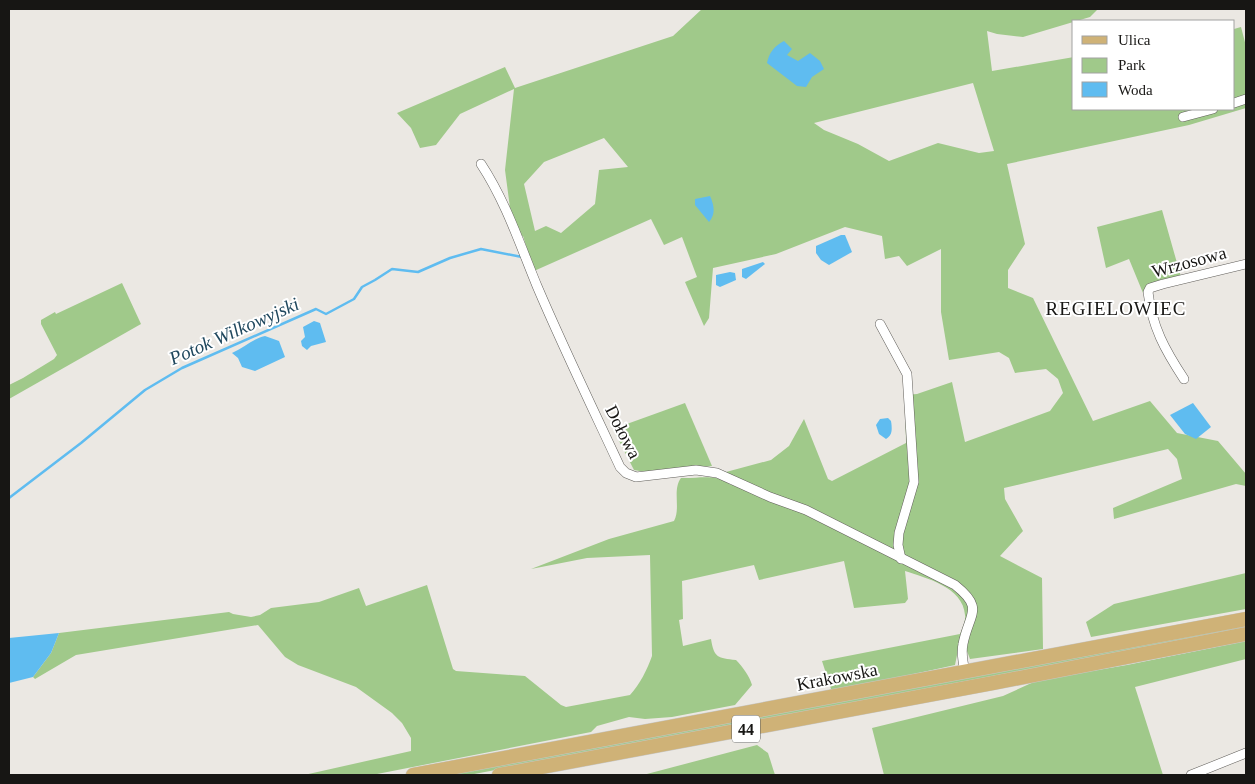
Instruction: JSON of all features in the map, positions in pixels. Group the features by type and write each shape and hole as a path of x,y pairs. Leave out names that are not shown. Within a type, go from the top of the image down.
{"main road":[{"name":"Krakowska","path":"414,775 1246,619"},
{"name":"Krakowska","path":"499,775 1246,634"}],"street":[{"path":"1184,117 1209,110"},
{"name":"Dołowa","path":"481,164 518,235 556,330 620,467 626,473 636,477 696,470 717,473 770,497 806,510 954,585 966,595 972,604 973,612 963,645 962,655 965,672"},
{"name":"Wrzosowa","path":"1184,379 1165,351 1159,337 1148,292 1150,288 1246,264"},
{"path":"880,324 907,374 914,482 899,533 898,545 901,559"},
{"path":"1191,775 1246,754"}],"green space":[{"path":"702,9 1098,9 1090,17 1072,20 1072,22 1023,37 987,31 992,71 1072,57 1072,110 1235,110 1235,29 1241,27 1246,46 1246,108 1189,125 1007,164 1025,244 1008,270 1008,288 1033,298 1093,421 1150,401 1177,433 1218,441 1246,474 1246,486 1236,484 1114,519 1113,508 1182,479 1177,459 1168,449 1004,488 1005,499 1023,531 1000,556 1042,578 1043,649 970,659 961,635 955,665 832,692 822,661 960,634 965,620 963,605 958,597 942,585 905,571 908,599 905,603 854,608 844,561 759,580 754,565 682,581 683,619 679,620 683,646 711,639 715,653 718,656 736,660 739,663 748,675 752,685 735,705 672,717 645,719 629,717 597,726 591,732 372,775 304,775 411,751 411,738 402,723 392,713 356,687 298,665 285,657 258,625 76,655 35,679 33,677 51,653 59,633 229,612 251,617 260,615 271,608 319,602 359,588 366,606 427,585 453,669 456,671 525,676 566,707 630,695 643,677 652,656 650,555 587,558 531,569 609,539 674,521 677,510 677,488 681,478 707,477 725,481 731,485 726,472 771,460 789,446 804,419 828,479 832,481 906,443 905,395 917,394 952,382 965,442 1050,411 1063,393 1058,379 1046,369 1015,373 1009,358 999,352 949,360 941,312 941,249 907,266 899,256 885,259 882,236 845,227 776,254 713,268 709,318 704,326 685,282 697,277 682,237 664,245 651,219 534,271 523,236 514,238 505,170 514,89 460,114 436,145 420,148 411,128 397,113 505,67 515,88 673,36","holes":["973,83 994,151 979,153 938,143 889,161 858,144 824,130 814,123","604,138 628,167 599,170 595,204 561,233 546,226 535,231 524,184 544,162"]},
{"path":"1162,210 1181,277 1143,293 1129,259 1106,268 1097,227"},
{"path":"122,283 141,324 9,399 9,385 54,359 57,355 41,324 41,320"},
{"path":"685,403 712,466 645,472 634,470 613,429"},
{"path":"1246,573 1246,609 1091,637 1086,622 1114,604"},
{"path":"1246,624 1246,628 469,775 442,775"},
{"path":"1246,641 1246,659 1135,687 1163,775 884,775 872,728 1003,696 1038,680 1127,665"},
{"path":"757,745 768,753 775,775 643,775"}],"water":[{"path":"784,41 792,49 787,55 798,61 810,53 820,61 824,69 812,77 806,87 797,86 767,63 772,50"},
{"path":"710,196 714,209 713,216 709,222 695,205 695,199"},
{"path":"845,235 852,252 829,265 821,260 816,253 816,246"},
{"path":"763,262 765,264 746,279 742,277 742,269"},
{"path":"730,272 735,273 736,280 720,287 716,285 716,275"},
{"path":"314,321 320,323 326,342 311,346 307,350 302,346 301,341 305,337 303,327"},
{"path":"265,336 279,341 285,357 255,371 242,367 238,358 232,353"},
{"path":"1193,403 1211,427 1196,439 1185,434 1170,415"},
{"path":"888,418 891,421 892,431 886,439 879,434 876,425 880,419"},
{"path":"59,633 51,653 33,677 9,683 9,638"}],"waterway":[{"name":"Potok Wilkowyjski","path":"9,498 81,443 145,390 182,368 316,309 326,314 354,299 362,287 392,269 418,272 450,258 481,249 522,257"}],"district":[{"name":"REGIELOWIEC","path":"1116,308"}]}
